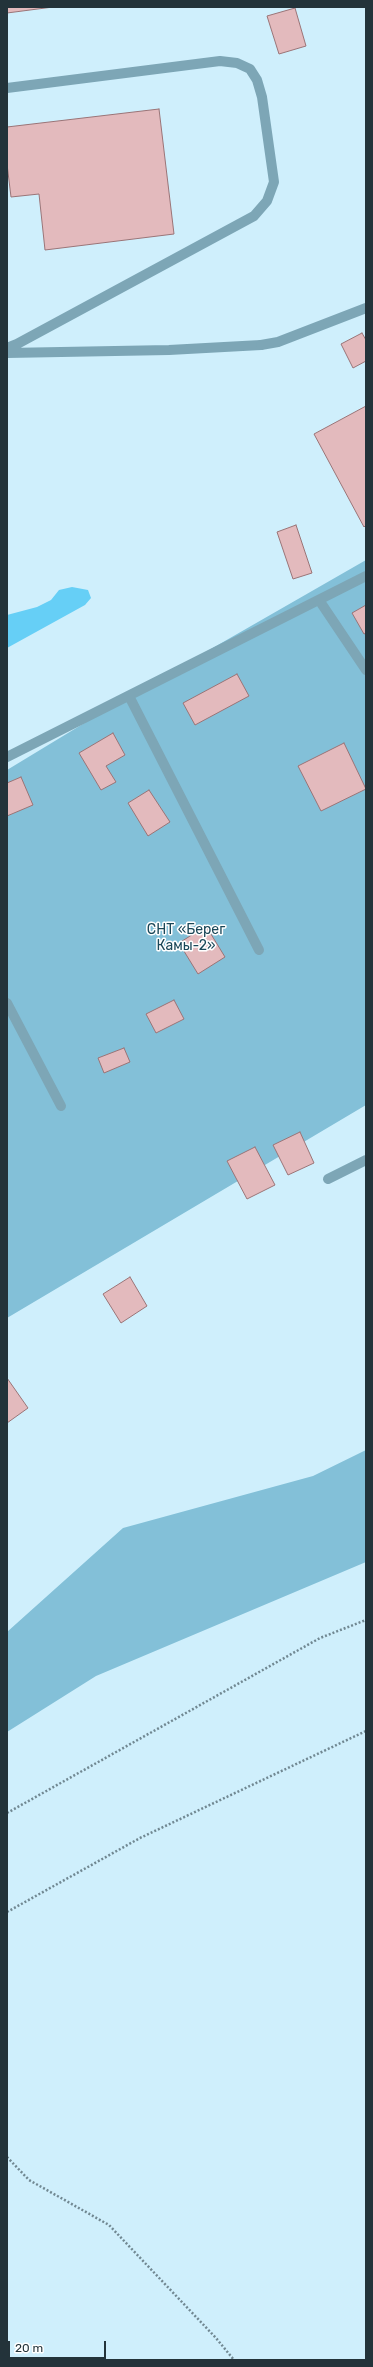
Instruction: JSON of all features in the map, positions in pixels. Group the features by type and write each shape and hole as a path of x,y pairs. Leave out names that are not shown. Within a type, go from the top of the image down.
{"street":[{"path":"7,88 220,61 237,63 250,69 257,80 262,97 274,182 267,201 254,216 7,348"},
{"path":"7,352 169,350 261,345 278,342 366,308"},
{"path":"7,757 366,576"},
{"path":"319,600 366,670"},
{"path":"129,696 258,950"},
{"path":"7,1003 61,1106"},
{"path":"328,1179 366,1160"}],"path":[{"path":"7,1813 320,1638 366,1620"},
{"path":"7,1912 140,1838 366,1731"},
{"path":"7,2157 29,2180 109,2225 216,2338 234,2360"}],"green space":[{"name":"СНТ «Берег Камы-2»","path":"366,560 366,1105 7,1318 7,770 129,696"},
{"path":"366,1450 366,1562 96,1676 7,1732 7,1632 123,1528 313,1476"}],"shaded area":[{"path":"72,587 88,590 91,598 85,605 7,648 7,615 37,607 51,600 59,590"}],"building":[{"path":"7,7 53,7 7,13"},
{"path":"295,8 306,46 279,54 267,16"},
{"path":"159,109 174,234 45,250 39,194 11,197 7,164 7,127"},
{"path":"362,333 366,340 366,361 353,368 341,344"},
{"path":"366,406 366,525 364,527 314,434"},
{"path":"296,525 312,573 293,579 277,532"},
{"path":"366,605 366,633 364,634 352,613"},
{"path":"237,674 249,696 195,725 183,703"},
{"path":"113,733 125,755 106,766 116,782 101,790 79,753"},
{"path":"344,743 366,789 321,811 298,766"},
{"path":"21,777 33,805 7,816 7,783"},
{"path":"149,790 170,822 148,836 128,803"},
{"path":"206,926 225,957 198,974 179,943"},
{"path":"174,1000 184,1019 156,1033 146,1014"},
{"path":"124,1048 130,1062 104,1073 98,1058"},
{"path":"300,1132 314,1163 288,1175 273,1145"},
{"path":"255,1147 275,1185 247,1199 227,1161"},
{"path":"130,1277 147,1306 121,1323 103,1294"},
{"path":"7,1378 28,1408 7,1423"}]}
